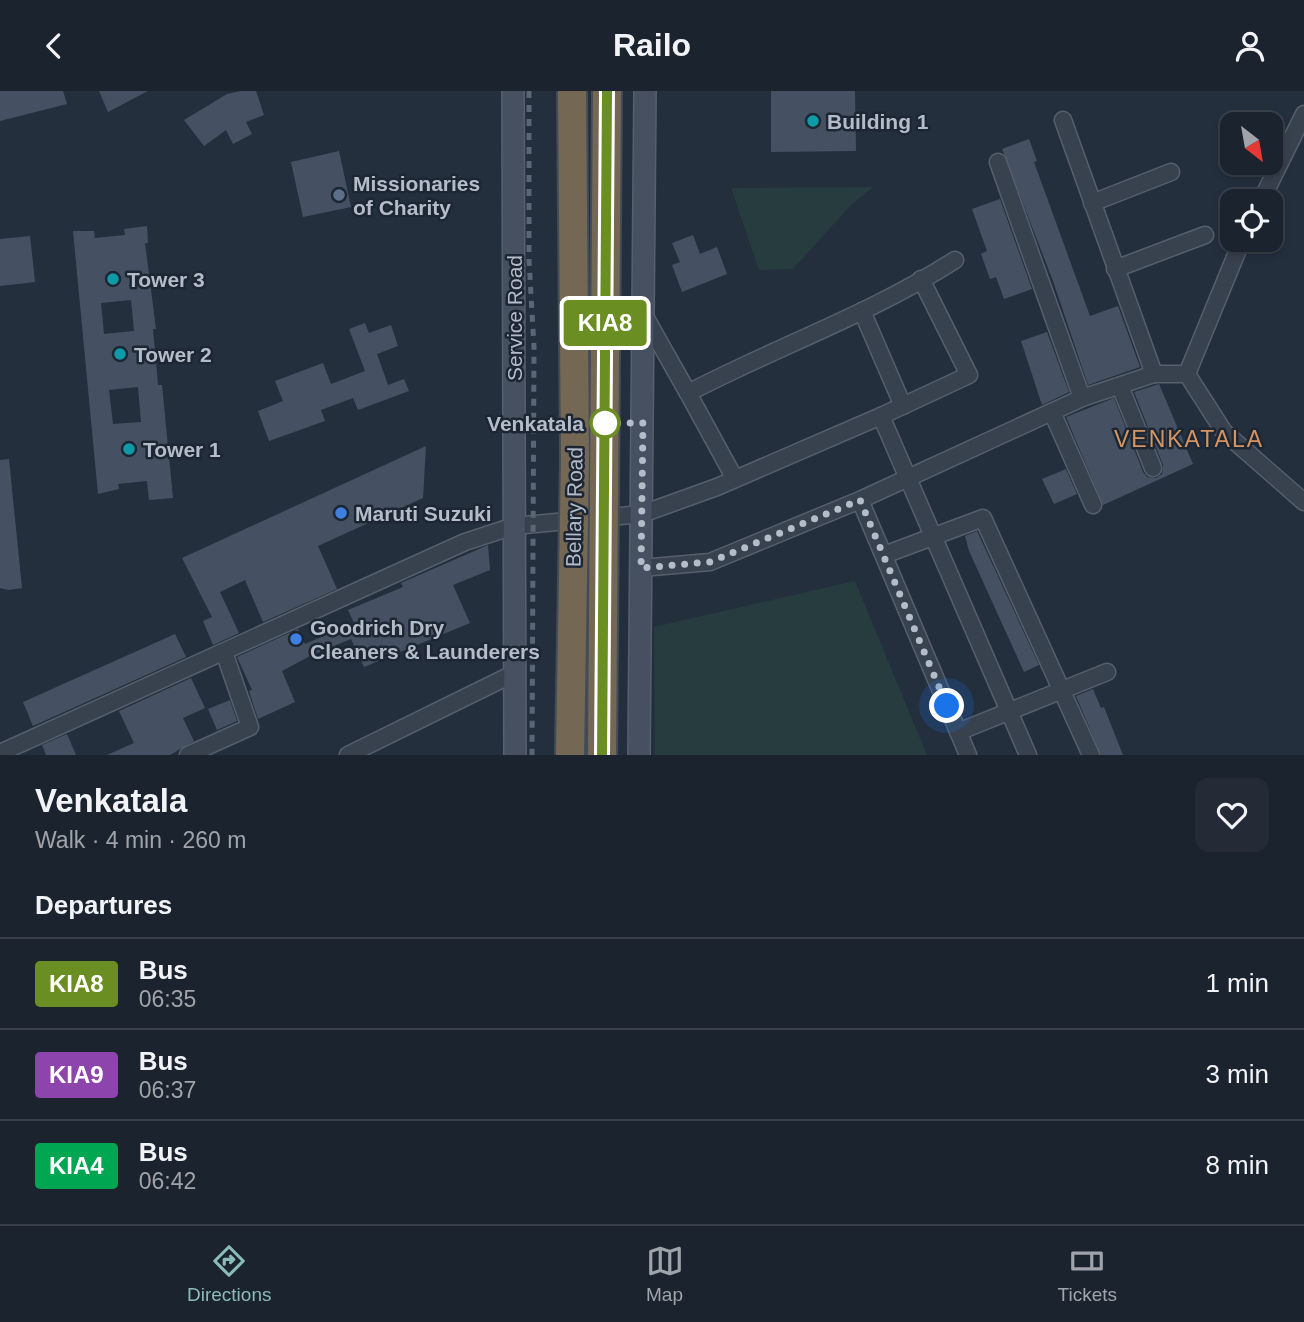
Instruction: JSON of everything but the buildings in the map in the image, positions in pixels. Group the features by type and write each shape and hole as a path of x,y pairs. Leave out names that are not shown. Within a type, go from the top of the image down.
{"highway":[{"name":"Bellary Road","path":"570,755 575,458 572,91"},
{"name":"Bellary Road","path":"602,755 607,91"}],"main road":[{"name":"Service Road","path":"513,91 515,755"},
{"path":"639,755 645,91"}],"street":[{"path":"1267,189 1304,114"},
{"path":"1063,120 1154,374"},
{"path":"998,162 1082,398"},
{"path":"1093,203 1171,172"},
{"path":"1115,269 1205,235"},
{"path":"1187,374 1237,252"},
{"path":"688,393 755,358 862,311 955,260"},
{"path":"0,753 465,542 514,526 642,514 735,479 969,375 920,279"},
{"path":"862,311 903,406"},
{"path":"644,315 735,479"},
{"path":"641,568 710,562 860,500 1082,398 1154,374 1187,374"},
{"path":"1187,374 1224,432 1304,502"},
{"path":"1120,386 1153,468"},
{"path":"1052,412 1093,505"},
{"path":"881,416 1028,755"},
{"path":"860,500 968,755"},
{"path":"884,555 983,518 1091,755"},
{"path":"188,755 250,727 224,652"},
{"path":"958,731 1107,672"},
{"path":"348,755 514,673"}],"green space":[{"path":"873,187 850,206 793,269 759,270 731,188"},
{"path":"855,581 927,755 655,755 654,627"}],"railway":[{"path":"529,91 529,260 534,347 532,755"}],"bus line":[{"name":"KIA8","path":"602,755 607,91"}],"place":[{"name":"Building 1","path":"813,121"},
{"name":"Missionaries of Charity","path":"339,195"},
{"name":"Tower 3","path":"113,279"},
{"name":"Tower 2","path":"120,354"},
{"name":"Venkatala","path":"605,423"},
{"name":"Tower 1","path":"129,449"},
{"name":"Maruti Suzuki","path":"341,513"},
{"name":"Goodrich Dry Cleaners & Launderers","path":"296,639"}],"district":[{"name":"VENKATALA","path":"1189,439"}],"route":[{"path":"605,423 643,423 641,568 710,562 860,500 947,706"}]}
